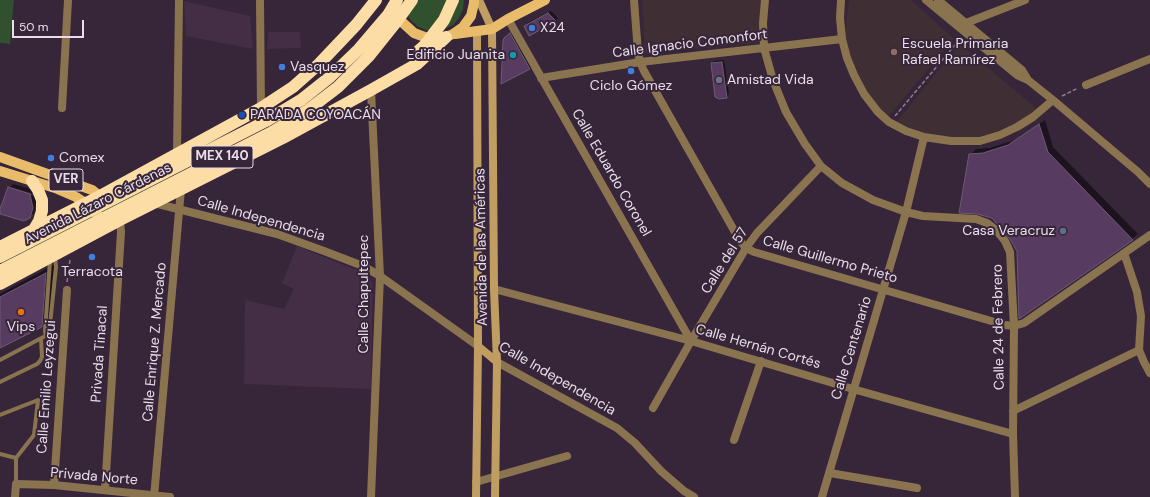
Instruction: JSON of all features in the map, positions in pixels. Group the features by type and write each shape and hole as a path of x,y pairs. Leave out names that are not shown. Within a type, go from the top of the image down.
{"highway":[{"name":"MEX 140","path":"0,247 100,196 262,108 293,86 319,64 356,25 376,0"},
{"name":"Avenida Lázaro Cárdenas","path":"0,257 259,124 301,100 330,77 360,49 388,15 397,0"},
{"name":"Avenida Lázaro Cárdenas","path":"0,271 272,132 308,110 338,87 369,56 398,21 412,0"},
{"path":"283,138 314,115 405,63 425,45 444,20 453,0"},
{"name":"MEX 140","path":"0,284 106,227 283,138 371,90 417,64 449,36"},
{"path":"32,181 42,200 42,211 39,221 33,230 32,239 34,247 39,255 50,257"},
{"path":"18,238 26,242 31,250 33,259 30,268"}],"main road":[{"path":"393,0 402,22 414,34 430,39 492,29 545,0"},
{"name":"MEX 140","path":"449,36 463,27 471,16 474,0"},
{"name":"Avenida de las Américas","path":"479,0 492,29 494,289 497,362 495,497"},
{"name":"Avenida de las Américas","path":"476,497 478,346 477,32"},
{"name":"VER","path":"0,157 92,190 112,208 120,220"},
{"name":"VER","path":"0,170 55,188 76,197 97,214 106,227"},
{"name":"Calle Independencia","path":"478,346 497,362"}],"street":[{"path":"62,108 68,0"},
{"path":"177,154 179,0"},
{"path":"260,0 262,108"},
{"name":"Calle Guillermo Prieto","path":"634,0 640,62 736,234 746,248 754,252 883,290 1014,326"},
{"name":"Calle 24 de Febrero","path":"765,0 763,23 764,48 773,80 786,112 805,144 821,166 842,183 873,200 906,212 923,216 976,219 987,223 996,230 1005,241 1010,252 1014,326 1013,434 1015,497"},
{"path":"842,0 840,18 842,39 847,58 854,75 864,94 878,112 889,122 906,131 924,137 951,141 980,141 1000,136 1017,127 1033,117 1052,100"},
{"path":"926,0 1017,76 1028,80"},
{"path":"938,0 1022,70 1028,80 1138,172 1150,184"},
{"path":"966,23 1025,0"},
{"name":"Calle Eduardo Coronel","path":"508,19 691,341"},
{"name":"Calle Ignacio Comonfort","path":"541,78 640,62 842,39"},
{"path":"1086,85 1150,59"},
{"name":"Calle Chapultepec","path":"371,90 380,276 371,497"},
{"name":"Calle Centenario","path":"822,497 906,212 924,137"},
{"name":"Calle del 57","path":"654,408 691,341 746,248 757,233 821,166"},
{"name":"Calle Enrique Z. Mercado","path":"154,496 181,189"},
{"name":"Calle Independencia","path":"154,203 277,234 363,266 380,276 478,346"},
{"name":"Privada Tinacal","path":"105,490 121,232 120,220"},
{"path":"1014,326 1024,323 1150,235"},
{"path":"1124,253 1137,292 1141,316 1139,350 1150,373"},
{"name":"Calle Hernán Cortés","path":"494,289 691,341 1013,434"},
{"name":"Calle Emilio Leyzegui","path":"54,485 67,290"},
{"path":"1013,411 1139,350"},
{"path":"734,440 760,361"},
{"name":"Calle Independencia","path":"497,362 617,428 635,443 661,471 684,491 694,497"},
{"path":"476,482 568,456"},
{"path":"830,473 917,488"},
{"name":"Privada Norte","path":"16,484 54,485 170,497"},
{"name":"Calle Emilio Leyzegui","path":"15,497 16,484"}],"lane":[{"path":"0,360 47,336 45,332 50,257"},
{"path":"0,382 37,364 40,361 42,357 41,339"},
{"name":"Calle Emilio Leyzegui","path":"0,415 38,400 34,435 16,458 16,484"},
{"name":"Calle Emilio Leyzegui","path":"0,454 16,458"}],"path":[{"path":"889,122 955,45"},
{"path":"1052,100 1086,85"},
{"path":"67,290 70,246"}],"shaded area":[{"path":"642,0 762,0 761,42 645,54"},
{"name":"Escuela Primaria Rafael Ramírez","path":"849,0 911,0 954,39 887,118 858,86 844,42"},
{"path":"184,1 250,16 253,49 186,36"},
{"path":"268,32 300,32 301,48 267,49"},
{"path":"960,44 1038,110 1008,129 975,142 947,142 895,124"},
{"path":"297,246 366,274 373,283 371,389 244,384 245,300 284,309 294,289 282,283"}],"green space":[{"path":"0,0 14,0 10,44 0,43"},
{"path":"404,0 464,0 463,9 459,18 453,25 435,31 426,30 417,26 410,19 405,10"},
{"path":"199,160 200,161 0,266 0,264"}],"building":[{"path":"548,13 556,21 529,36 524,26"},
{"name":"Edificio Juanita","path":"510,33 530,69 501,84 503,41 504,38"},
{"name":"Amistad Vida","path":"722,62 727,98 719,99 715,97 711,63"},
{"name":"Casa Veracruz","path":"1039,124 1048,152 1133,240 1019,319 1017,251 1010,239 992,218 977,214 959,213 969,154 983,153 1008,145"},
{"path":"8,187 30,194 33,208 30,218 24,221 0,214 0,209"},
{"name":"Vips","path":"46,273 42,327 0,348 0,297"}],"place":[{"name":"X24","path":"532,28"},
{"name":"Escuela Primaria Rafael Ramírez","path":"894,52"},
{"name":"Edificio Juanita","path":"513,55"},
{"name":"Vasquez","path":"282,67"},
{"name":"Ciclo Gómez","path":"631,71"},
{"name":"Amistad Vida","path":"719,80"},
{"name":"PARADA COYOACÁN","path":"242,115"},
{"name":"Comex","path":"51,158"},
{"name":"Casa Veracruz","path":"1063,231"},
{"name":"Terracota","path":"92,257"},
{"name":"Vips","path":"21,312"}]}
